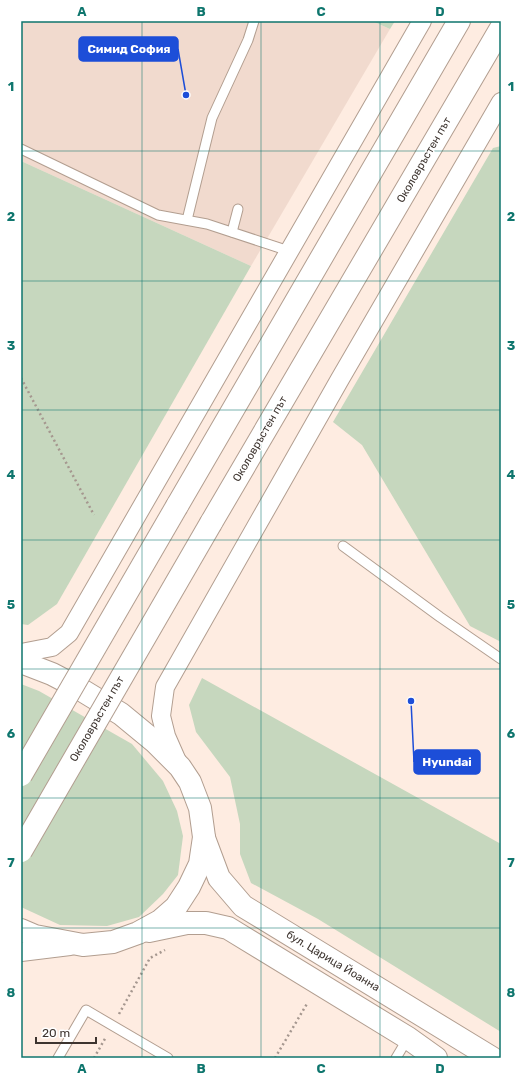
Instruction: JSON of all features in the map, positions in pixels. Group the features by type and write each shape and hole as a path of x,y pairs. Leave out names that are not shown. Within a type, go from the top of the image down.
{"main road":[{"path":"21,775 459,21"},
{"name":"Околовръстен път","path":"21,851 501,28"},
{"path":"21,662 52,674 121,714 155,742 180,767 190,782 200,808 204,837 200,864 189,887 176,907 160,920 138,933"},
{"name":"бул. Царица Йоанна","path":"204,837 219,878 243,906 492,1058"},
{"path":"21,930 35,936 83,945 113,942 138,933 187,923 206,923 228,928 408,1038 436,1058"}],"street":[{"path":"21,653 52,647 69,633 422,21"},
{"path":"180,767 166,736 161,716 165,687 340,379 501,102"},
{"path":"21,952 83,945"}],"lane":[{"path":"187,220 212,118 248,40 254,21"},
{"path":"21,149 158,215 207,224 289,251"},
{"path":"232,232 238,209"},
{"path":"343,546 440,617 501,659"},
{"path":"58,1058 86,1010 168,1058"},
{"path":"396,1058 408,1038"}],"path":[{"path":"21,378 94,515"},
{"path":"94,1058 150,958"},
{"path":"275,1058 310,999"}],"shaded area":[{"path":"21,21 372,21 390,29 251,266 21,161"}],"green space":[{"path":"372,21 395,21 390,29"},
{"path":"501,146 501,642 470,626 362,445 333,422 493,148"},
{"path":"21,161 251,266 57,604 28,625 21,624"},
{"path":"202,678 501,844 501,1032 318,919 251,883 240,854 240,824 230,777 196,732 189,705"},
{"path":"21,684 39,691 132,744 163,781 177,811 183,836 178,875 163,894 139,917 107,926 60,925 21,907"}],"place":[{"name":"Симид София","path":"186,95"},
{"name":"Hyundai","path":"411,701"}]}
